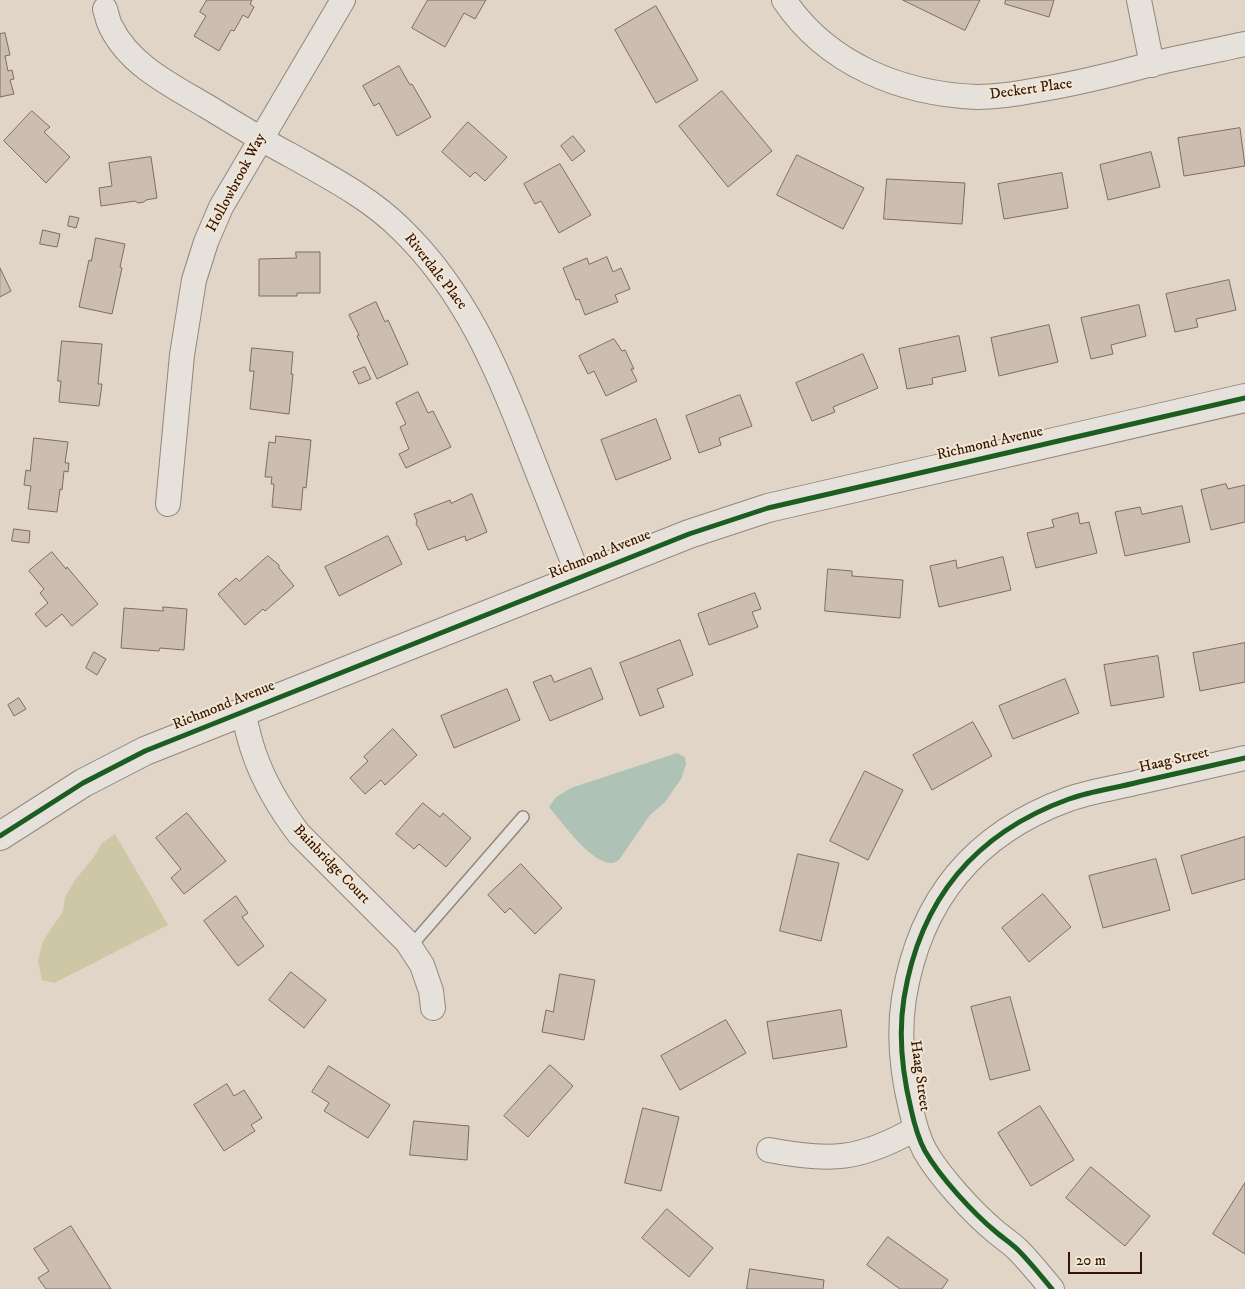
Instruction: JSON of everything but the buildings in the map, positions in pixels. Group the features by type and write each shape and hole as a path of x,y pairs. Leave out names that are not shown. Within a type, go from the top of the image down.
{"street":[{"name":"Hollowbrook Way","path":"168,504 182,355 194,280 206,242 221,207 343,0"},
{"name":"Deckert Place","path":"784,0 813,35 842,58 868,73 898,84 937,94 978,97 1010,95 1082,83 1245,44"},
{"path":"1139,0 1152,65"},
{"name":"Riverdale Place","path":"106,4 110,26 116,37 136,60 156,75 260,139 335,180 385,215 401,228 444,279 470,318 503,383 579,577"},
{"name":"Richmond Avenue","path":"0,836 83,784 154,748 689,534 768,508 1245,398"},
{"name":"Bainbridge Court","path":"243,711 253,751 268,788 299,834 410,947 422,965 431,991 433,1008"},
{"name":"Haag Street","path":"1052,1289 1017,1249 971,1210 925,1151 916,1129 905,1084 900,1048 902,1010 908,971 918,941 934,906 955,876 981,849 1005,830 1033,814 1070,799 1245,758"},
{"path":"770,1150 825,1158 855,1155 889,1144 916,1129"}],"lane":[{"path":"410,947 523,817"}],"shaded area":[{"path":"677,753 685,757 686,764 681,779 665,802 650,815 619,860 615,862 604,861 595,857 577,841 549,807 556,797 571,788"},
{"path":"115,834 168,925 54,983 42,980 38,961 43,941 63,911 65,897 102,843"}],"cycle path":[{"path":"0,836 83,783 145,751 689,534 768,508 1245,398"},
{"path":"1052,1289 1018,1250 967,1205 931,1161 918,1136 905,1081 901,1026 904,998 912,962 923,930 938,900 957,874 980,851 1006,831 1036,813 1086,794 1245,758"}]}
